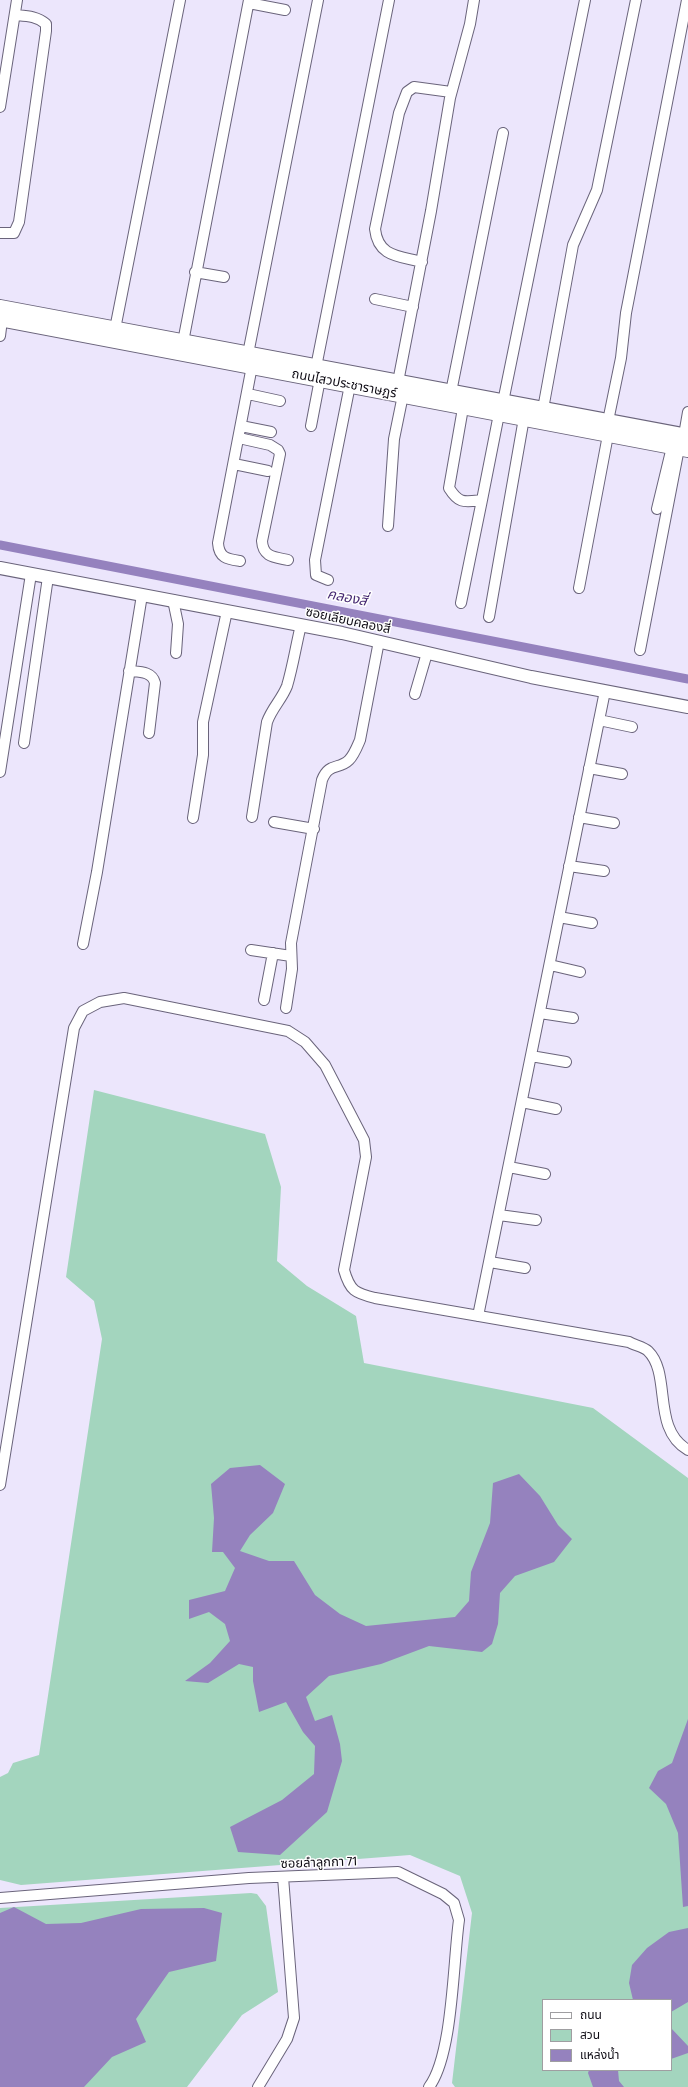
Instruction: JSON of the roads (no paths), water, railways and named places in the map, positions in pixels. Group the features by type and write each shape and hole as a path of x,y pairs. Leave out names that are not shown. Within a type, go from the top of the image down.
{"main road":[{"name":"ถนนไสวประชาราษฎร์","path":"1,315 115,329 183,342 250,360"},
{"name":"ถนนไสวประชาราษฎร์","path":"1,315 408,390 463,408 543,409 608,421 682,443"},
{"name":"ถนนไสวประชาราษฎร์","path":"318,373 350,385 451,392 501,408 524,418 608,436 682,443"}],"street":[{"path":"0,107 17,0"},
{"path":"115,329 180,0"},
{"path":"240,561 223,557 219,552 218,543 248,394 250,360 318,0"},
{"path":"312,426 318,373 389,0"},
{"path":"388,526 394,439 408,390 413,307 451,92 470,24 474,0"},
{"path":"461,603 585,0"},
{"path":"543,409 574,245 597,190 636,0"},
{"path":"608,421 620,358 626,313 687,0"},
{"path":"183,342 195,272 249,1 285,10"},
{"path":"0,234 14,233 19,222 46,31 46,24 42,21 34,17 15,15"},
{"path":"422,262 389,254 376,239 375,229 399,113 407,92 414,87 451,92"},
{"path":"451,392 502,133"},
{"path":"195,272 224,277"},
{"path":"375,299 413,307"},
{"path":"0,336 1,315"},
{"path":"328,580 316,575 315,560 350,385"},
{"path":"248,394 280,401"},
{"path":"463,408 449,488 456,498 465,502 482,500"},
{"path":"640,650 688,412"},
{"path":"489,617 524,418"},
{"path":"241,426 271,432"},
{"path":"579,588 608,436"},
{"path":"239,438 270,445 278,450 280,454 262,547 264,552 270,556 288,560"},
{"path":"657,509 682,443"},
{"path":"234,464 268,471"},
{"name":"ซอยเลียบคลองสี่","path":"0,568 301,625 379,641 531,677 688,707"},
{"path":"0,772 31,574"},
{"path":"24,743 48,577"},
{"path":"83,944 97,872 142,595"},
{"path":"173,600 178,624 176,652"},
{"path":"193,818 203,755 203,722 227,611"},
{"path":"252,817 268,722 271,712 281,700 287,686 301,625"},
{"path":"286,1008 292,969 291,943 314,829 319,792 325,772 333,766 350,760 360,740 379,641"},
{"path":"415,694 427,653"},
{"path":"129,670 147,673 154,678 155,683 149,733"},
{"path":"478,1316 605,691"},
{"path":"599,720 632,727"},
{"path":"589,768 622,774"},
{"path":"579,817 614,823"},
{"path":"274,822 314,829"},
{"path":"570,866 604,872"},
{"path":"559,917 592,923"},
{"path":"251,950 291,956"},
{"path":"264,1000 273,954"},
{"path":"550,965 580,972"},
{"path":"0,1485 74,1028 83,1011 100,1002 124,998 288,1031 305,1042 325,1065 364,1140 365,1165 344,1270 348,1283 357,1294 629,1342 648,1351 656,1363 667,1423 679,1445 688,1450"},
{"path":"540,1013 573,1018"},
{"path":"531,1056 566,1062"},
{"path":"522,1102 556,1109"},
{"path":"509,1167 545,1174"},
{"path":"499,1214 536,1220"},
{"path":"490,1262 525,1268"},
{"name":"ซอยลำลูกกา 71","path":"0,1898 249,1878 398,1872 443,1894 454,1903 460,1920 447,2031 437,2083"},
{"path":"258,2087 287,2038 294,2018 283,1877"},
{"path":"429,2087 437,2083"}],"water":[{"path":"260,1465 285,1484 273,1513 250,1535 240,1551 269,1561 294,1561 315,1595 340,1614 366,1626 455,1617 469,1601 471,1572 490,1523 493,1483 519,1474 540,1496 558,1525 572,1539 554,1562 515,1576 500,1593 498,1624 492,1644 482,1652 429,1646 381,1664 329,1676 306,1697 315,1721 332,1715 340,1744 342,1761 327,1812 280,1855 238,1852 230,1827 282,1800 314,1774 315,1746 303,1732 286,1702 259,1712 253,1681 253,1667 239,1664 208,1683 185,1681 210,1663 230,1641 225,1624 209,1612 189,1619 189,1600 225,1591 235,1568 223,1552 212,1552 214,1518 211,1484 230,1468"},
{"path":"688,1719 688,1906 683,1907 678,1833 666,1804 649,1788 658,1771 672,1763"},
{"path":"14,1907 46,1924 81,1923 141,1909 204,1908 222,1913 216,1961 169,1972 136,2019 146,2042 112,2057 84,2087 0,2087 0,1913"},
{"path":"688,1928 688,2002 672,2011 672,1999 633,1999 629,1983 632,1965 647,1948 669,1932"},
{"path":"672,2029 688,2046 688,2053 672,2059"},
{"path":"589,2071 618,2071 619,2081 624,2087 593,2087"}],"waterway":[{"name":"คลองสี่","path":"0,545 688,679"}]}
